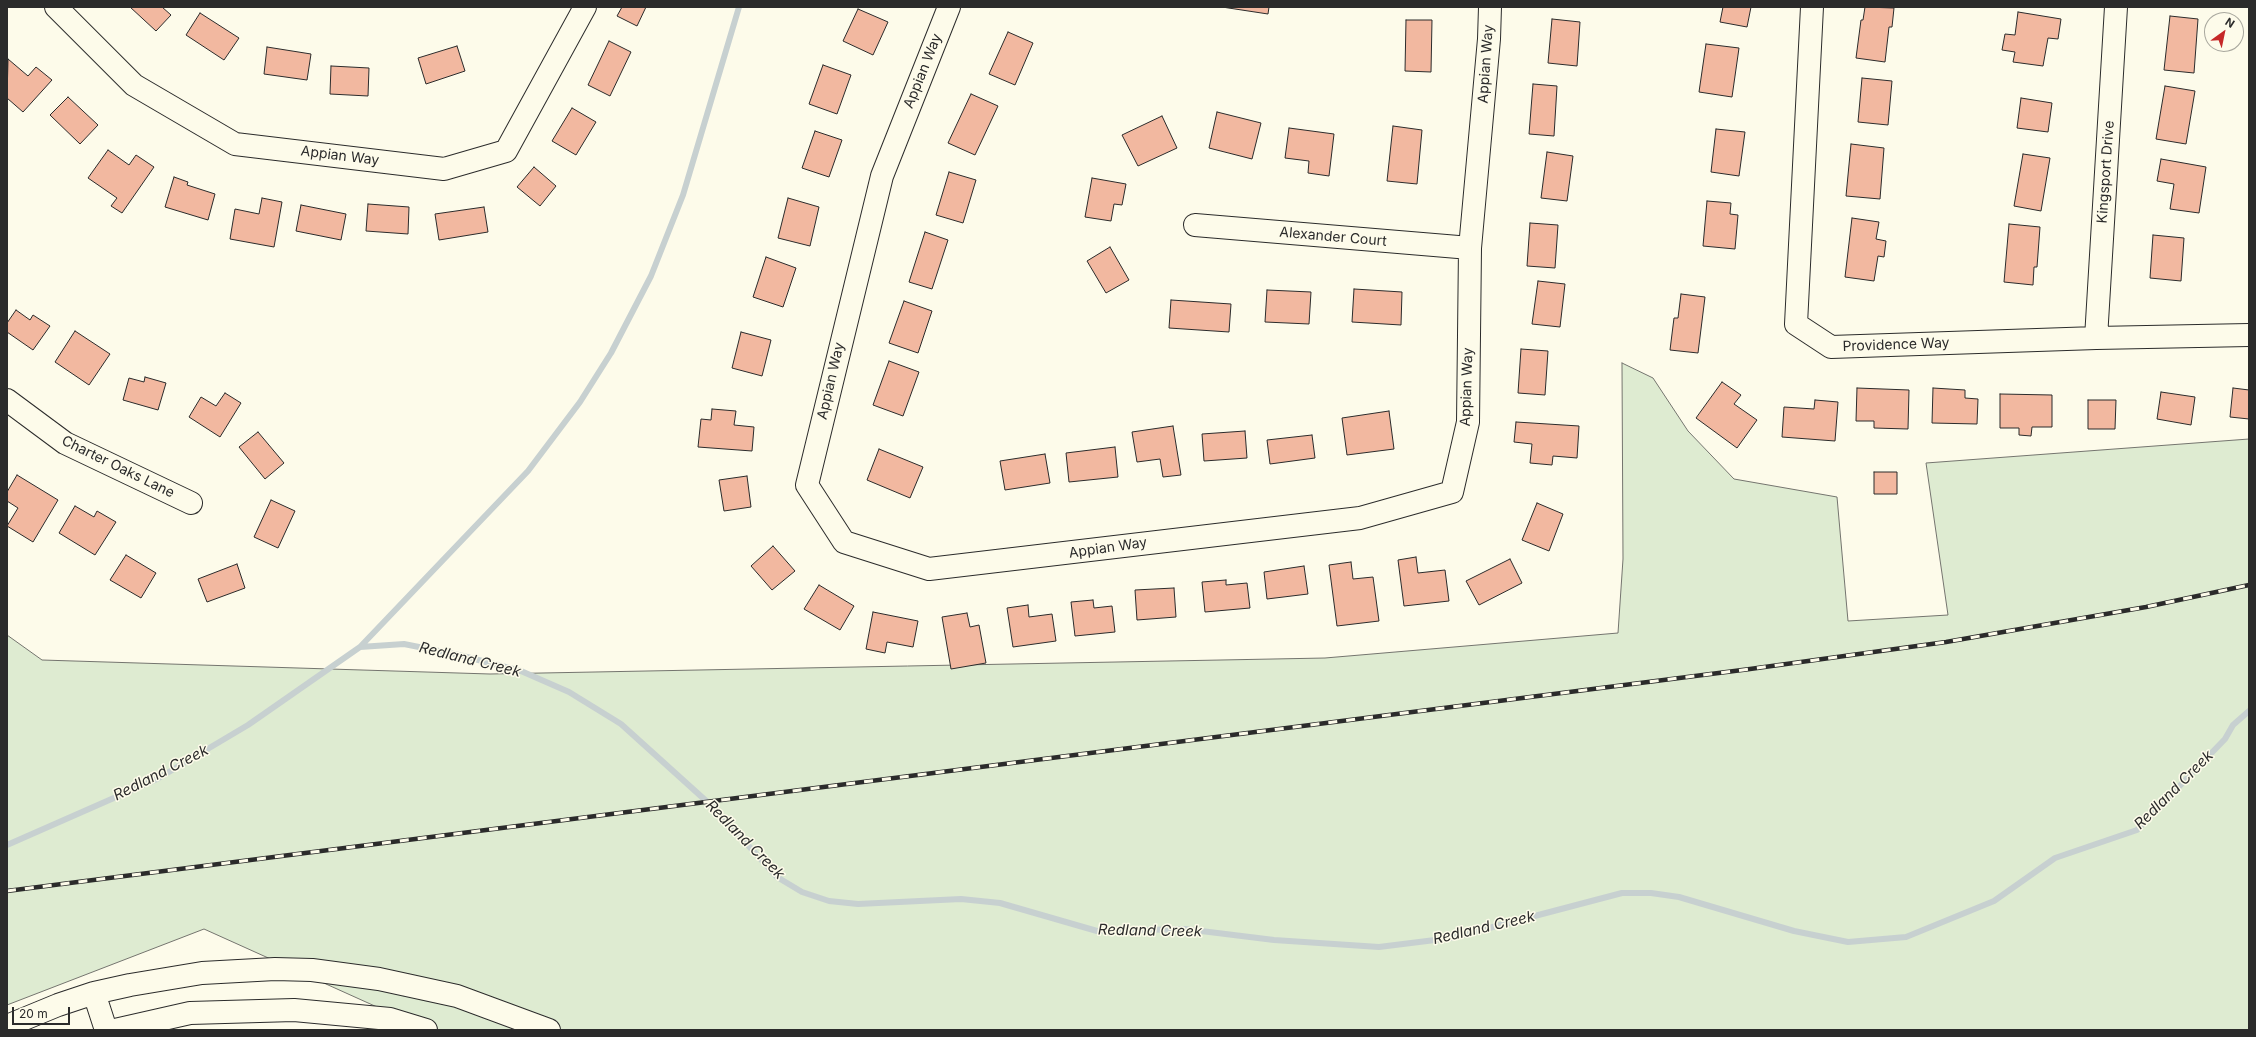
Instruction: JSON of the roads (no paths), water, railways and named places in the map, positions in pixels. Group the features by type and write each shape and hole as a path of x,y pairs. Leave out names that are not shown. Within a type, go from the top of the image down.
{"street":[{"name":"Appian Way","path":"56,7 134,85 235,144 444,169 506,151 586,7"},
{"name":"Appian Way","path":"949,7 882,176 807,485 844,542 929,569 1360,518 1452,492 1468,422 1470,248 1489,39 1490,7"},
{"name":"Providence Way","path":"1812,7 1796,324 1831,347 2096,338 2249,335"},
{"name":"Kingsport Drive","path":"2096,338 2116,7"},
{"name":"Alexander Court","path":"1196,225 1470,248"},
{"name":"Charter Oaks Lane","path":"7,400 65,443 191,503"},
{"path":"7,1026 94,993 202,973 237,969 312,970 379,979 457,996 549,1030"},
{"path":"94,993 106,1030"},
{"path":"115,1030 190,1013 294,1010 390,1019 426,1030"}],"waterway":[{"path":"360,647 528,471 580,402 611,353 651,276 683,195 739,7"},
{"name":"Redland Creek","path":"7,845 157,779 248,725 360,647 404,644 459,655 521,671 569,692 621,724 714,808 777,877 802,892 829,901 858,904 961,899 1000,903 1097,931 1185,929 1274,940 1379,947 1451,938 1622,893 1651,893 1679,897 1794,931 1848,942 1906,937 1994,901 2055,858 2137,830 2225,739 2233,725 2249,711"}],"railway":[{"path":"7,891 1750,669 1946,642 2146,607 2249,585"}]}
